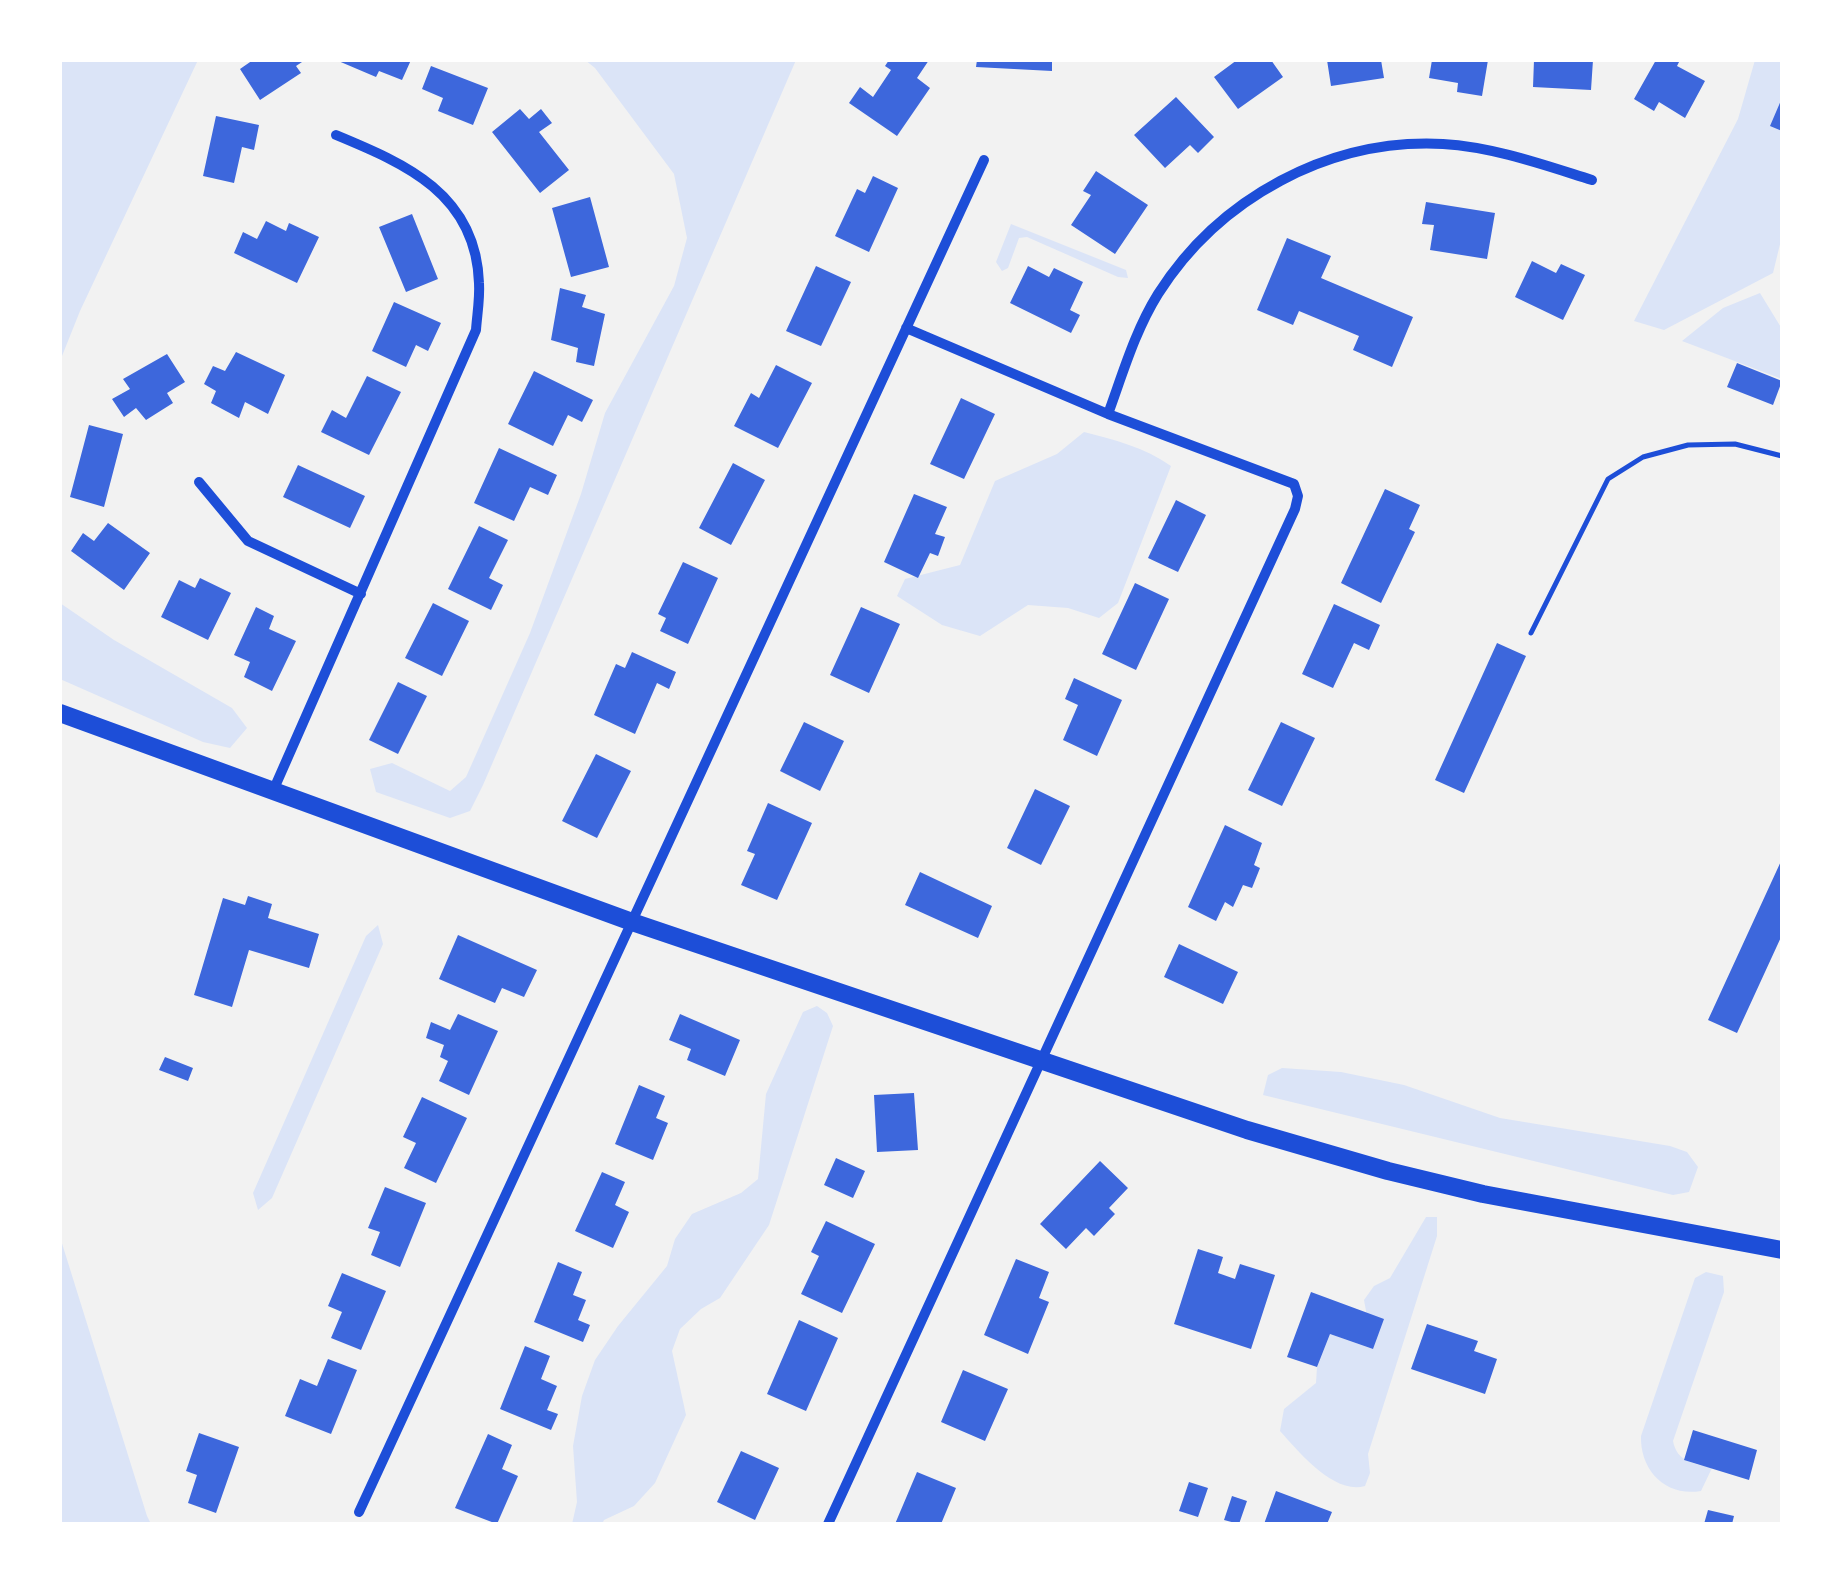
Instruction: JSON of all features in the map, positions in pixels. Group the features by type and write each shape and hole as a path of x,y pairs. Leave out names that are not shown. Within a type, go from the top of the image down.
{"street":[{"path":"273,791 476,330 480,284 476,260 446,196 393,158 336,135"},
{"path":"1108,414 1134,343 1158,294 1202,237 1250,198 1294,172 1361,149 1443,144 1518,156 1592,180"},
{"path":"358,1512 984,160"},
{"path":"828,1524 1298,496 1294,484 1266,472 1108,414 906,328"},
{"path":"200,482 248,541 361,594"},
{"path":"60,712 632,922 1247,1130 1388,1171 1536,1205 1782,1250"}],"path":[{"path":"1530,633 1608,479 1643,457 1688,445 1735,444 1782,456"}],"shaded area":[{"path":"60,60 198,60 60,361"},
{"path":"585,60 796,60 483,785 470,811 450,818 376,792 370,769 392,763 450,791 466,777 530,633 581,494 605,413 674,286 687,238 674,174"},
{"path":"1755,60 1782,60 1782,236 1773,273 1664,330 1634,321 1738,119"},
{"path":"1011,224 1126,270 1128,278 1027,237 1019,238 1008,268 1002,271 996,262"},
{"path":"1760,293 1782,329 1782,379 1682,341 1723,308"},
{"path":"1084,432 1140,449 1171,466 1118,603 1099,618 1068,608 1028,605 980,636 942,625 897,596 905,579 960,565 995,481 1057,454"},
{"path":"60,603 114,640 232,708 247,728 230,748 203,742 60,679"},
{"path":"378,925 383,944 272,1198 258,1210 253,1193 366,936"},
{"path":"817,1006 827,1013 833,1026 769,1225 720,1298 680,1329 672,1351 686,1415 655,1483 634,1506 602,1524 572,1524 577,1502 573,1446 582,1396 595,1360 667,1266 675,1239 692,1214 741,1193 758,1179 766,1094 803,1012"},
{"path":"1282,1068 1341,1072 1404,1085 1500,1118 1670,1146 1687,1152 1698,1167 1689,1192 1673,1195 1263,1095 1268,1075"},
{"path":"1426,1217 1437,1217 1437,1236 1368,1454 1370,1473 1365,1486 1341,1484 1318,1470 1280,1431 1284,1409 1316,1383 1317,1367 1330,1334 1373,1349 1364,1300 1374,1286 1390,1278"},
{"path":"60,1237 147,1516 151,1524 60,1524"},
{"path":"1706,1272 1723,1276 1724,1292 1673,1441 1682,1457 1712,1468 1701,1491 1688,1492 1666,1485 1650,1470 1641,1436 1695,1278"}],"building":[{"path":"253,60 305,60 296,66 301,73 260,100 240,69"},
{"path":"336,60 411,60 402,80 379,71 376,77"},
{"path":"889,60 929,60 917,78 930,88 897,136 849,103 860,87 873,97 891,70 885,66"},
{"path":"977,60 1052,60 1052,71 976,67"},
{"path":"1237,60 1271,60 1283,77 1238,109 1214,77"},
{"path":"1327,60 1381,60 1384,78 1331,86"},
{"path":"1432,60 1488,60 1482,96 1457,92 1458,83 1429,78"},
{"path":"1534,60 1593,60 1591,90 1533,87"},
{"path":"1656,60 1680,60 1677,66 1705,81 1685,118 1659,102 1654,111 1634,99"},
{"path":"431,66 488,88 473,125 438,111 443,98 422,89"},
{"path":"1176,97 1214,137 1198,153 1190,145 1165,168 1134,135"},
{"path":"1782,98 1782,131 1770,126"},
{"path":"520,109 529,119 541,109 552,123 539,132 569,170 540,193 492,132"},
{"path":"216,116 259,125 254,150 242,147 234,183 203,176"},
{"path":"1096,171 1148,205 1115,254 1071,225 1091,195 1083,191"},
{"path":"873,176 898,188 869,252 835,236 857,189 865,193"},
{"path":"590,197 609,267 571,277 552,208"},
{"path":"1426,202 1495,213 1487,259 1430,250 1434,225 1422,224"},
{"path":"412,214 438,279 406,292 379,227"},
{"path":"266,221 286,231 289,223 319,237 297,283 234,253 243,232 257,239"},
{"path":"1287,238 1331,256 1321,278 1413,317 1392,367 1353,350 1359,336 1299,311 1293,325 1257,310"},
{"path":"1532,261 1556,273 1561,264 1585,275 1563,320 1515,297"},
{"path":"816,266 851,282 821,346 786,331"},
{"path":"1028,266 1049,277 1054,268 1083,282 1070,310 1080,315 1071,333 1010,303"},
{"path":"560,288 586,295 582,307 605,314 594,366 576,362 578,348 551,340"},
{"path":"394,302 441,323 428,351 416,345 406,367 372,351"},
{"path":"236,352 285,375 268,414 245,402 239,418 211,403 216,391 204,384 213,366 225,371"},
{"path":"167,354 185,382 167,393 173,403 146,420 136,408 124,417 112,399 130,389 123,379"},
{"path":"1737,363 1782,381 1773,405 1727,387"},
{"path":"776,365 812,383 778,448 734,426 751,393 759,398"},
{"path":"534,371 593,400 582,422 568,415 553,446 508,424"},
{"path":"367,376 401,392 369,455 321,432 332,410 346,418"},
{"path":"961,398 995,414 964,479 930,464"},
{"path":"89,425 123,434 104,507 70,497"},
{"path":"499,448 557,475 548,495 530,487 514,521 474,503"},
{"path":"733,463 765,480 731,545 699,528"},
{"path":"298,465 365,496 350,528 283,497"},
{"path":"1385,489 1420,505 1409,529 1415,532 1381,603 1341,583"},
{"path":"914,494 947,507 935,534 945,537 938,556 930,553 918,578 884,562"},
{"path":"1176,500 1206,515 1178,572 1148,558"},
{"path":"108,523 150,553 124,590 71,551 83,533 94,541"},
{"path":"479,526 508,540 489,578 503,585 491,610 448,589"},
{"path":"683,562 718,578 688,644 660,631 666,618 658,614"},
{"path":"200,578 231,593 208,640 161,617 179,580 195,588"},
{"path":"1135,583 1169,599 1136,670 1102,654"},
{"path":"433,603 469,621 442,676 405,658"},
{"path":"1334,604 1380,625 1369,650 1354,643 1333,688 1302,674"},
{"path":"256,607 274,616 269,629 296,641 272,691 244,677 250,662 234,655"},
{"path":"861,607 900,624 869,693 830,675"},
{"path":"1497,643 1526,656 1464,793 1435,780"},
{"path":"632,652 676,672 669,689 657,683 635,734 594,715 616,664 625,668"},
{"path":"1074,678 1122,700 1097,756 1063,740 1078,705 1065,699"},
{"path":"398,682 427,696 398,754 369,740"},
{"path":"804,722 844,741 820,791 780,771"},
{"path":"1281,722 1315,738 1282,806 1248,790"},
{"path":"596,754 631,771 597,838 562,821"},
{"path":"1035,789 1070,806 1041,865 1007,848"},
{"path":"768,803 812,823 777,900 741,885 755,854 747,851"},
{"path":"1225,825 1262,843 1254,865 1260,868 1252,888 1243,885 1233,907 1225,902 1216,921 1188,907"},
{"path":"1782,859 1782,935 1737,1033 1708,1020"},
{"path":"920,872 992,906 978,938 905,905"},
{"path":"248,896 272,904 268,918 319,934 309,968 249,950 232,1007 194,995 223,898 245,905"},
{"path":"458,935 537,970 524,997 502,988 495,1003 439,979"},
{"path":"1179,944 1238,972 1223,1004 1164,977"},
{"path":"458,1014 498,1031 469,1095 439,1081 448,1061 440,1057 444,1045 426,1038 431,1022 450,1030"},
{"path":"680,1014 740,1040 725,1076 687,1060 691,1049 669,1040"},
{"path":"165,1057 193,1068 188,1081 159,1070"},
{"path":"639,1085 665,1096 656,1118 668,1123 653,1160 615,1144"},
{"path":"914,1093 918,1150 877,1152 874,1095"},
{"path":"422,1097 467,1118 436,1183 404,1168 416,1143 403,1137"},
{"path":"836,1158 865,1171 853,1198 824,1185"},
{"path":"1100,1161 1128,1188 1109,1208 1115,1214 1094,1236 1086,1228 1066,1249 1040,1224"},
{"path":"602,1172 625,1182 615,1205 629,1212 613,1248 575,1231"},
{"path":"385,1187 426,1203 400,1267 371,1255 380,1232 368,1228"},
{"path":"826,1221 875,1244 842,1313 801,1294 819,1256 811,1252"},
{"path":"1198,1249 1223,1257 1218,1273 1235,1279 1240,1264 1275,1275 1251,1349 1174,1324"},
{"path":"1016,1259 1049,1272 1039,1298 1049,1302 1028,1354 984,1335"},
{"path":"558,1262 582,1272 573,1295 586,1300 578,1320 590,1325 583,1342 534,1322"},
{"path":"342,1273 386,1291 361,1350 331,1338 342,1312 328,1306"},
{"path":"1311,1292 1384,1319 1373,1349 1330,1334 1317,1367 1287,1357"},
{"path":"799,1320 838,1338 806,1411 767,1394"},
{"path":"1427,1324 1478,1341 1474,1351 1497,1359 1485,1394 1411,1369"},
{"path":"525,1346 550,1356 541,1379 557,1386 547,1410 558,1414 551,1430 500,1409"},
{"path":"328,1359 357,1370 331,1434 285,1416 300,1379 317,1386"},
{"path":"963,1370 1008,1389 985,1441 941,1422"},
{"path":"1693,1430 1757,1450 1749,1480 1684,1460"},
{"path":"199,1433 239,1447 216,1513 188,1503 197,1475 186,1471"},
{"path":"488,1434 512,1445 502,1469 518,1476 497,1524 455,1508"},
{"path":"741,1451 779,1468 755,1520 717,1502"},
{"path":"917,1472 956,1488 941,1524 895,1524"},
{"path":"1189,1482 1208,1488 1198,1517 1179,1511"},
{"path":"1276,1491 1332,1512 1327,1524 1264,1524"},
{"path":"1232,1496 1247,1501 1239,1524 1224,1520"},
{"path":"1708,1510 1734,1516 1732,1524 1704,1524"}]}
